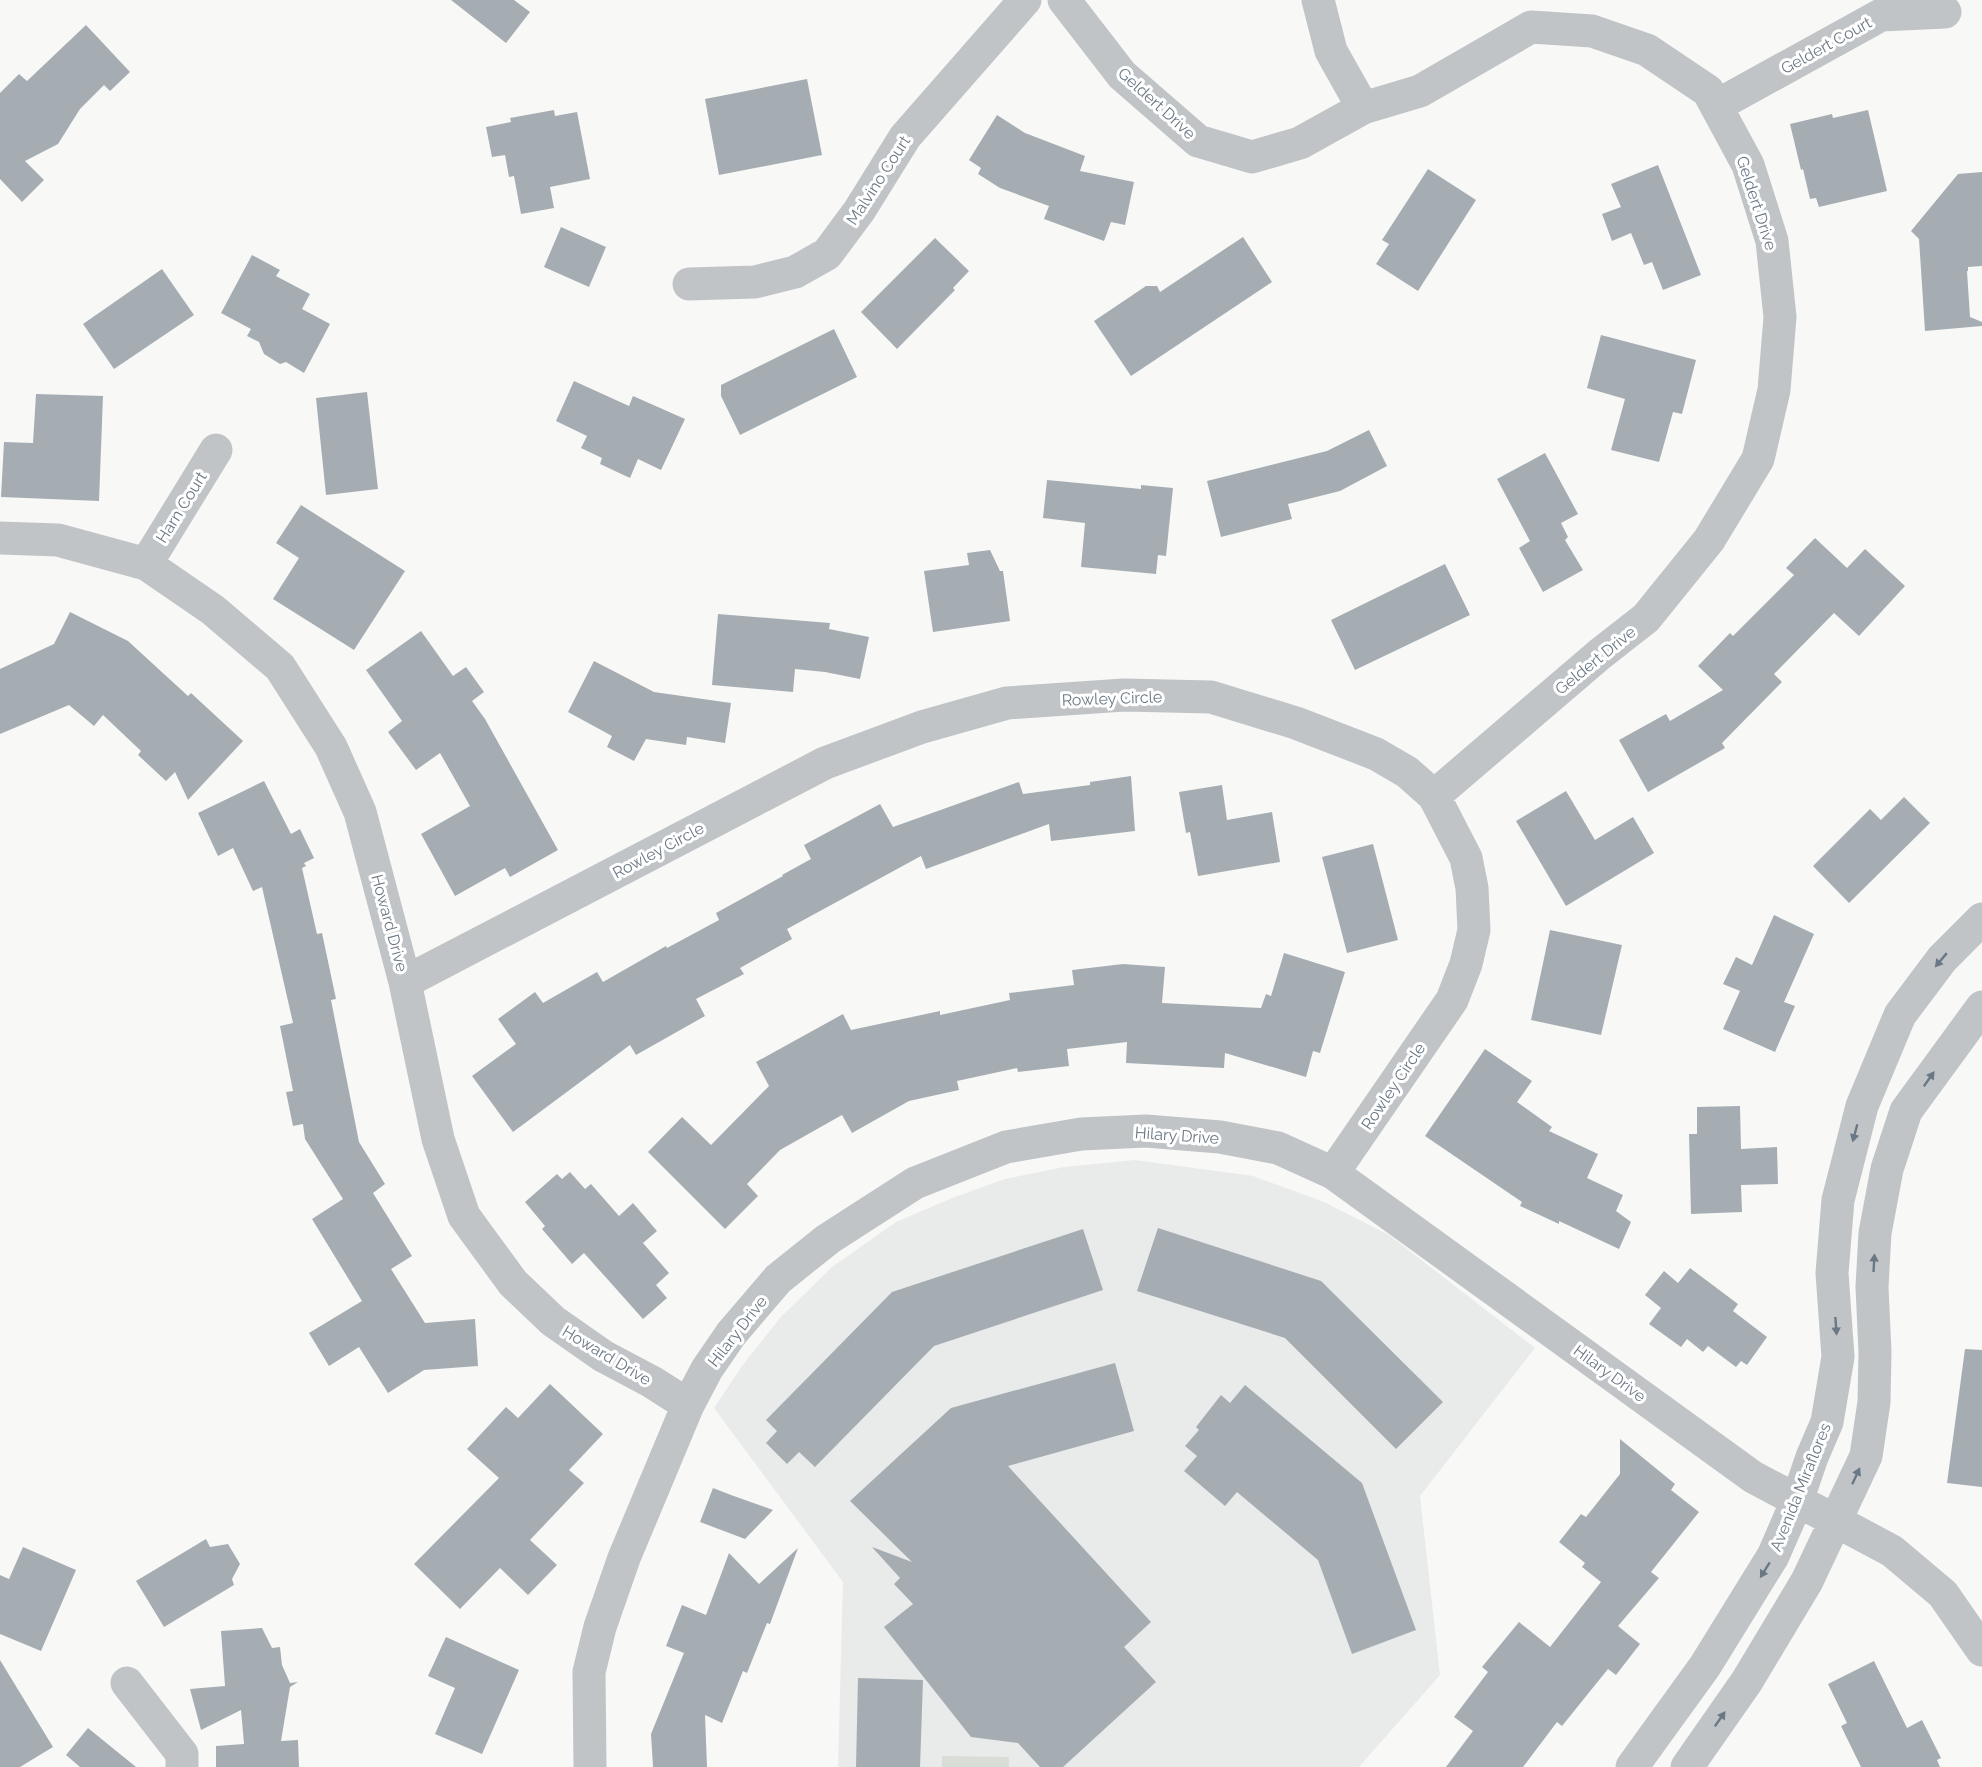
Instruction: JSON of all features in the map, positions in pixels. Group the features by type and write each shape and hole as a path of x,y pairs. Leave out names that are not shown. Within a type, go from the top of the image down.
{"street":[{"name":"Malvino Court","path":"689,284 755,282 795,272 827,254 859,211 905,137 1024,0"},
{"name":"Geldert Drive","path":"1065,0 1122,75 1198,141 1252,157 1300,144 1363,108 1420,91 1531,27 1592,30 1647,50 1708,91 1748,165 1772,241 1780,317 1774,390 1758,459 1709,540 1646,618 1600,654 1434,796"},
{"path":"1318,0 1331,51 1363,108"},
{"name":"Geldert Court","path":"1716,106 1881,15 1945,12"},
{"name":"Harn Court","path":"146,564 216,450"},
{"name":"Howard Drive","path":"0,538 58,540 146,564 213,610 280,668 332,747 360,812 405,982 438,1139 464,1216 513,1283 554,1322 603,1356 652,1382 688,1405"},
{"name":"Rowley Circle","path":"405,982 825,762 922,727 1007,703 1124,695 1211,697 1296,723 1376,754 1407,772 1434,796 1466,858 1472,888 1474,930 1466,964 1452,1000 1333,1173"},
{"name":"Avenida Miraflores","path":"1632,1767 1705,1666 1773,1557 1797,1501 1827,1422 1838,1357 1832,1273 1838,1200 1862,1106 1900,1015 1942,959 1982,919"},
{"path":"1687,1767 1746,1681 1807,1581 1866,1456 1874,1402 1875,1352 1872,1287 1875,1233 1887,1169 1906,1111 1982,1006"},
{"name":"Hilary Drive","path":"590,1767 590,1672 600,1627 624,1558 688,1405 707,1369 731,1334 778,1279 828,1239 915,1183 1006,1147 1081,1134 1146,1131 1220,1137 1278,1148 1333,1173 1753,1477 1892,1551 1943,1594 1982,1650"},
{"path":"127,1683 182,1754 182,1767"}],"shaded area":[{"path":"1135,1160 1253,1176 1324,1202 1389,1235 1535,1348 1420,1496 1440,1675 1359,1767 838,1767 843,1582 714,1408 742,1366 780,1318 832,1267 896,1222 1005,1179 1064,1167"},
{"path":"942,1756 1009,1757 1009,1767 942,1767"}],"building":[{"path":"451,0 514,0 530,12 506,43"},
{"path":"86,25 130,72 110,91 104,85 80,109 58,144 25,161 44,180 22,202 0,179 0,93 19,74 27,81"},
{"path":"807,79 822,155 719,175 705,99"},
{"path":"554,110 555,116 577,112 590,179 550,187 554,208 521,214 514,176 509,177 505,155 492,157 486,127 511,122 510,118"},
{"path":"1868,110 1887,191 1819,207 1816,198 1810,199 1790,124 1832,114 1833,118"},
{"path":"997,115 1025,133 1085,156 1080,171 1134,182 1125,225 1111,222 1104,241 1044,219 1049,206 1000,188 978,174 981,168 969,160"},
{"path":"1658,165 1701,275 1663,290 1652,262 1644,265 1631,233 1612,241 1602,214 1621,207 1611,184"},
{"path":"1428,169 1476,200 1418,291 1376,264 1389,244 1382,240"},
{"path":"1982,172 1982,266 1968,267 1967,271 1970,317 1982,322 1982,326 1925,331 1919,239 1911,231 1958,174"},
{"path":"561,227 606,247 589,287 544,267"},
{"path":"1243,237 1272,282 1131,376 1094,321 1146,286 1157,286 1160,292"},
{"path":"935,238 969,271 953,288 955,290 897,349 861,312"},
{"path":"252,255 280,270 276,276 310,294 302,309 330,324 304,373 286,362 280,364 264,354 259,342 247,336 251,329 221,313"},
{"path":"162,269 194,315 114,369 83,324"},
{"path":"834,329 857,377 740,435 721,396 721,385"},
{"path":"1601,335 1696,360 1682,414 1673,412 1659,462 1611,450 1625,399 1587,388"},
{"path":"574,381 629,406 633,396 685,419 661,470 638,459 630,478 600,464 602,458 581,448 587,436 556,421"},
{"path":"367,392 378,489 326,495 316,398"},
{"path":"36,394 103,396 99,501 1,497 4,442 33,443"},
{"path":"1369,430 1387,466 1340,491 1288,504 1292,519 1221,537 1207,481 1327,451"},
{"path":"1545,453 1578,514 1561,523 1568,537 1565,540 1583,570 1543,592 1519,548 1530,541 1497,479"},
{"path":"1047,480 1141,489 1141,485 1173,488 1166,556 1158,555 1156,574 1081,567 1085,523 1043,518"},
{"path":"301,505 405,571 354,650 273,599 299,558 276,543"},
{"path":"1815,538 1847,568 1865,549 1905,586 1859,636 1834,613 1774,674 1782,682 1722,743 1725,748 1648,792 1619,740 1666,714 1670,721 1723,690 1698,666 1730,633 1733,636 1794,575 1786,568"},
{"path":"990,550 1000,571 1003,571 1010,621 933,632 924,571 969,565 967,553"},
{"path":"1445,564 1470,615 1355,670 1331,620"},
{"path":"70,612 128,641 188,696 191,693 243,741 188,800 175,772 166,781 138,755 141,751 103,715 94,726 69,705 0,734 0,669 54,644"},
{"path":"718,614 830,623 829,629 869,637 860,679 795,669 793,692 712,685"},
{"path":"421,631 453,676 466,667 484,692 472,701 485,719 558,850 510,877 505,868 455,896 421,834 470,806 440,753 416,770 388,732 402,721 366,670"},
{"path":"594,661 654,692 731,703 725,743 687,737 686,745 646,739 634,761 607,747 612,736 568,712"},
{"path":"1131,776 1135,831 1051,841 1049,824 926,869 921,856 787,929 792,939 740,968 744,974 696,999 705,1016 636,1055 630,1045 513,1132 472,1076 516,1044 498,1019 535,992 543,1003 597,972 603,982 666,946 667,948 719,920 716,913 811,859 804,845 880,804 893,827 1019,782 1023,794 1090,785 1090,782"},
{"path":"264,781 291,834 300,829 314,858 304,863 306,866 302,868 317,934 322,933 336,999 331,1000 359,1142 385,1184 373,1193 412,1256 391,1269 425,1323 475,1319 478,1366 424,1370 388,1393 359,1347 329,1366 309,1333 362,1301 312,1219 343,1199 305,1139 303,1124 293,1126 286,1092 293,1091 280,1026 293,1023 262,887 253,891 233,848 218,856 198,813"},
{"path":"1222,785 1227,820 1272,812 1280,862 1198,876 1190,832 1186,833 1179,792"},
{"path":"1566,791 1595,840 1633,817 1654,853 1566,906 1516,821"},
{"path":"1904,797 1930,823 1849,903 1813,866 1870,809 1881,820"},
{"path":"1373,844 1398,940 1347,953 1322,857"},
{"path":"1774,915 1814,934 1784,1002 1795,1006 1775,1052 1723,1029 1740,991 1723,984 1736,957 1752,965"},
{"path":"1550,930 1622,945 1601,1035 1531,1020"},
{"path":"1284,953 1345,972 1320,1053 1313,1051 1306,1077 1225,1053 1224,1068 1126,1063 1127,1042 1067,1049 1069,1066 1018,1072 1017,1068 957,1081 959,1090 909,1101 852,1133 842,1115 780,1150 747,1184 758,1196 725,1229 648,1152 682,1117 711,1145 769,1086 756,1062 843,1014 851,1030 940,1011 940,1015 1010,1000 1009,993 1074,985 1072,970 1123,964 1165,967 1162,1003 1261,1008 1266,994 1271,996"},
{"path":"1485,1049 1532,1081 1517,1102 1552,1127 1549,1131 1598,1154 1587,1178 1623,1195 1616,1211 1631,1222 1619,1249 1520,1206 1522,1202 1425,1136"},
{"path":"1740,1106 1741,1149 1777,1147 1778,1184 1741,1185 1742,1212 1691,1214 1689,1134 1697,1134 1697,1107"},
{"path":"570,1172 585,1189 591,1184 619,1216 633,1203 657,1231 643,1243 669,1273 656,1285 667,1298 643,1319 584,1253 572,1264 542,1229 545,1226 525,1202 557,1174 562,1179"},
{"path":"1158,1228 1321,1281 1443,1402 1396,1449 1285,1338 1137,1291"},
{"path":"1083,1229 1103,1290 934,1346 815,1467 799,1452 787,1464 766,1443 777,1431 766,1420 892,1292"},
{"path":"1690,1268 1738,1304 1733,1311 1767,1337 1747,1365 1741,1361 1736,1367 1708,1346 1703,1352 1687,1339 1681,1347 1649,1324 1661,1308 1645,1295 1664,1271 1678,1283"},
{"path":"1965,1349 1982,1350 1982,1487 1947,1483"},
{"path":"1115,1363 1134,1431 1008,1466 1151,1622 1124,1647 1156,1682 1063,1767 1040,1767 1018,1743 971,1737 884,1627 913,1604 894,1584 900,1578 872,1547 912,1562 850,1501 951,1408"},
{"path":"550,1384 603,1434 569,1470 584,1483 530,1540 557,1565 528,1595 500,1568 460,1609 414,1564 499,1478 467,1449 506,1407 518,1418"},
{"path":"1245,1385 1362,1483 1416,1630 1352,1654 1318,1560 1237,1492 1225,1506 1184,1471 1197,1456 1185,1446 1199,1430 1196,1427 1221,1395 1230,1403"},
{"path":"1620,1439 1675,1484 1671,1490 1699,1512 1651,1572 1659,1578 1618,1626 1640,1644 1616,1675 1608,1669 1562,1726 1557,1722 1523,1767 1446,1767 1473,1731 1454,1717 1488,1672 1482,1667 1519,1622 1550,1647 1601,1582 1582,1567 1585,1563 1559,1542 1581,1514 1586,1517 1620,1474"},
{"path":"713,1488 773,1510 745,1539 700,1522"},
{"path":"206,1539 210,1547 228,1544 240,1564 232,1579 234,1585 164,1627 136,1581"},
{"path":"23,1547 76,1570 41,1651 0,1634 0,1575 9,1579"},
{"path":"798,1548 770,1624 767,1623 747,1673 743,1671 722,1723 705,1715 707,1767 653,1767 651,1734 684,1653 666,1646 682,1605 706,1615 729,1553 759,1584"},
{"path":"262,1628 272,1648 280,1647 282,1665 290,1683 298,1682 290,1687 281,1741 298,1740 299,1767 216,1767 216,1746 244,1744 241,1710 201,1730 190,1689 225,1686 221,1631"},
{"path":"446,1637 519,1670 482,1754 435,1734 455,1688 428,1676"},
{"path":"0,1660 53,1747 20,1767 0,1767"},
{"path":"1874,1661 1907,1728 1922,1720 1941,1758 1937,1760 1940,1767 1861,1767 1841,1726 1847,1723 1828,1684"},
{"path":"858,1678 923,1680 920,1767 856,1767"},
{"path":"88,1728 136,1767 80,1767 66,1755"}]}
